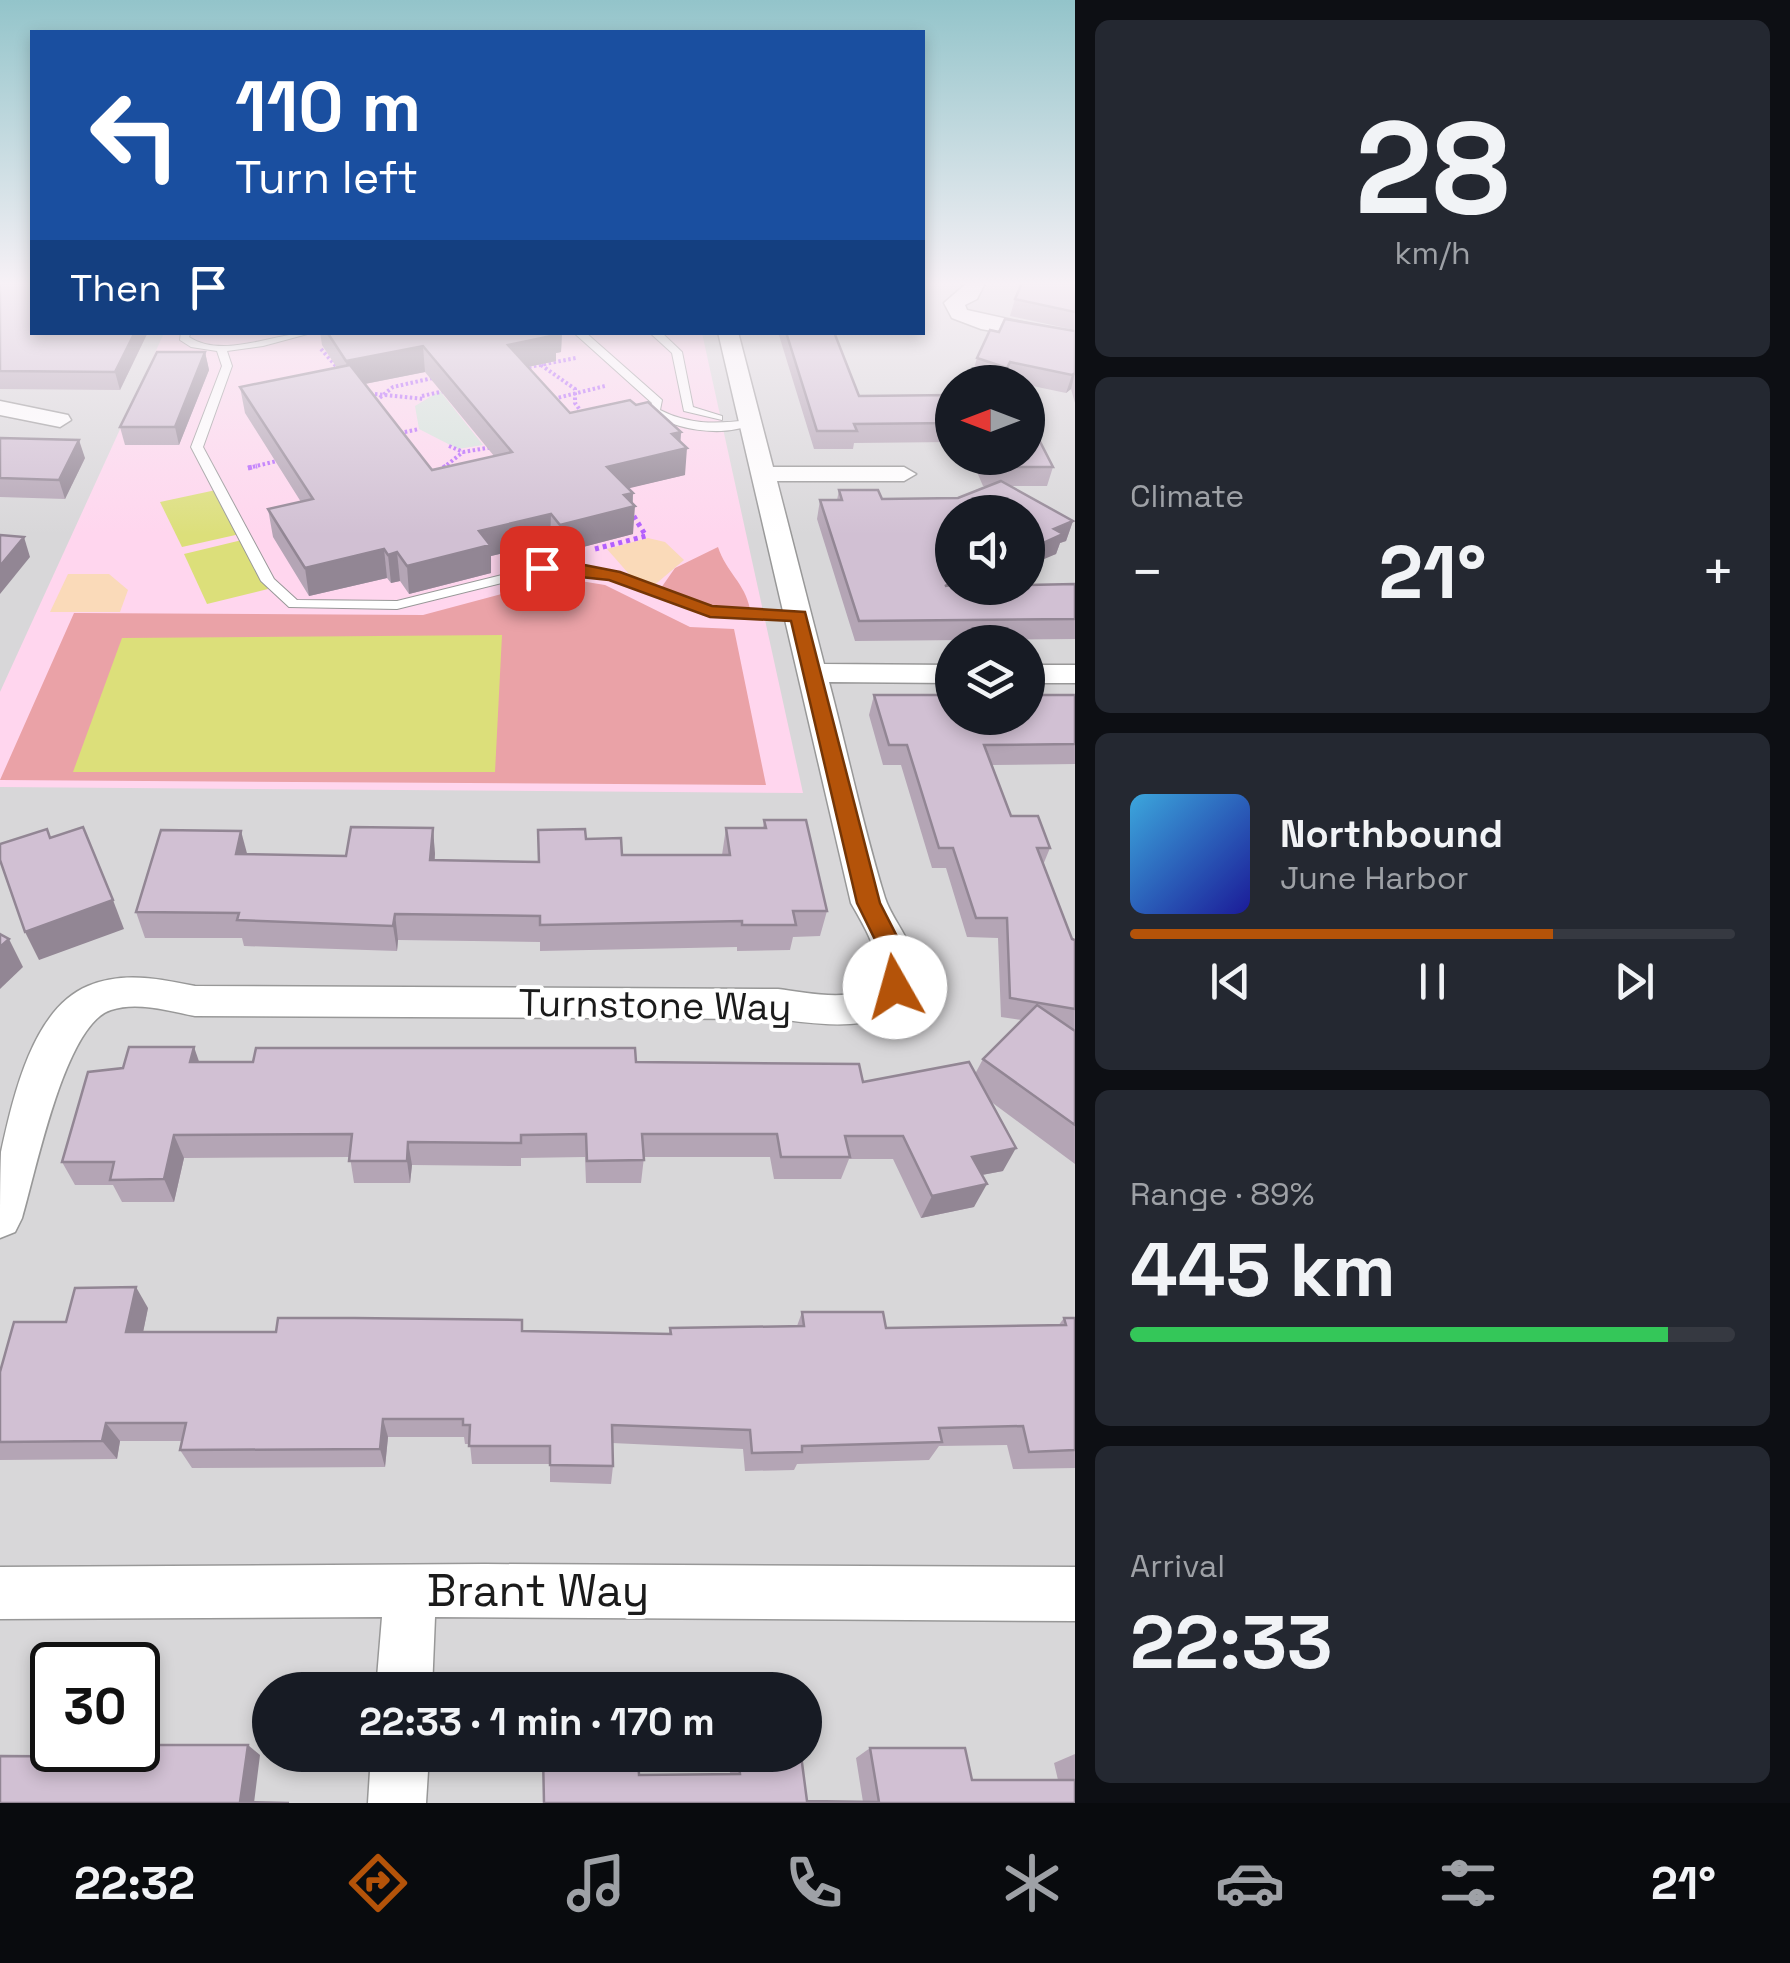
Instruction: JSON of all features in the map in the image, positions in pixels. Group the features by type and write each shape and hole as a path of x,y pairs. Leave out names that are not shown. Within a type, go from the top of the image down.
{"street":[{"name":"Turnstone Way","path":"0,1218 50,1047 68,1020 90,1000 113,992 136,990 196,1001 778,1004 840,1011 879,1005 895,987 898,962 869,903 736,367"},
{"path":"0,408 60,420"},
{"path":"762,474 904,474"},
{"path":"812,673 935,674"},
{"path":"1045,674 1075,674"},
{"path":"405,1672 410,1590"},
{"name":"Brant Way","path":"0,1592 1075,1594"},
{"path":"397,1803 399,1772"}],"lane":[{"path":"225,367 197,447 268,581 294,604 397,605 554,566 614,576 710,612 798,616"},
{"path":"618,367 658,402 685,402"},
{"path":"679,367 685,402 698,416 748,423"},
{"path":"658,402 654,411 692,426 748,423"}],"path":[{"path":"337,367 348,380"},
{"path":"509,370 524,367"},
{"path":"546,367 565,378 575,394 580,414 597,424"},
{"path":"370,406 410,383 444,376 423,398"},
{"path":"410,383 423,398"},
{"path":"554,416 543,401 606,386"},
{"path":"375,414 358,392 423,398 458,388"},
{"path":"384,424 394,435"},
{"path":"402,450 390,436 419,429"},
{"path":"449,446 463,452"},
{"path":"431,477 463,452 496,446"},
{"path":"248,468 284,460"},
{"path":"429,467 457,469"},
{"path":"583,552 646,536 628,507"}],"shaded area":[{"path":"0,367 935,367 935,475 1045,475 1045,367 1075,367 1075,1803 0,1803"},
{"path":"148,367 709,367 803,793 0,787 0,692"},
{"path":"440,391 483,445 458,449 419,429 415,406"},
{"path":"648,538 665,542 684,560 651,588 636,582 607,549"},
{"path":"718,547 750,609 704,606 661,588 675,568"},
{"path":"68,574 109,574 128,590 120,612 50,612"},
{"path":"562,578 605,585 690,627 734,629 766,785 0,780 74,613 423,615"}],"green space":[{"path":"216,490 240,534 182,547 160,502"},
{"path":"242,540 268,589 207,604 184,554"},
{"path":"502,635 495,772 73,772 122,638"}],"building":[{"path":"0,367 117,367 115,372 0,371"},
{"path":"150,367 199,367 175,427 120,427"},
{"path":"352,367 432,470 512,452 441,367 528,367 570,413 630,400 636,405 648,402 681,432 672,434 687,448 607,467 633,493 624,495 635,506 560,525 551,514 479,531 490,545 407,566 397,552 388,555 384,549 305,568 268,509 313,499 240,387"},
{"path":"797,367 848,367 859,396 935,395 935,423 854,424 857,431 817,431"},
{"path":"1045,367 1075,367 1072,375"},
{"path":"0,438 79,440 59,480 0,478"},
{"path":"1001,481 1026,495 966,495"},
{"path":"839,490 878,490 882,499 935,498 935,605 1045,605 1045,585 1075,584 1075,619 859,621 820,500 842,500"},
{"path":"1045,505 1073,521 1054,529 1063,534 1045,542"},
{"path":"0,535 24,537 0,566"},
{"path":"874,695 935,695 935,735 1045,735 1045,695 1075,695 1075,744 984,745 1011,816 1038,816 1050,848 1037,848 1075,940 1075,1009 1010,998 1007,918 976,918 953,848 939,848 907,745 889,745"},
{"path":"764,820 806,820 827,911 793,911 796,925 742,925 742,921 540,925 540,916 395,914 393,926 237,920 239,913 136,912 161,830 241,831 236,854 346,856 351,827 433,828 430,860 539,862 538,830 585,829 586,839 621,838 622,855 730,855 726,828 766,828"},
{"path":"83,827 113,900 25,932 0,860 0,844 47,829 50,838"},
{"path":"1037,1005 1075,1031 1075,1125 983,1059"},
{"path":"129,1047 194,1047 190,1062 253,1062 256,1048 635,1048 636,1062 859,1064 863,1082 969,1062 1016,1148 972,1157 987,1184 932,1196 903,1136 845,1136 850,1157 781,1157 777,1134 642,1134 644,1160 587,1161 586,1134 521,1135 521,1143 408,1142 407,1161 349,1161 352,1134 174,1135 164,1179 110,1180 114,1162 62,1162 88,1072 123,1068"},
{"path":"136,1287 126,1332 276,1332 278,1318 522,1320 522,1331 671,1334 670,1328 804,1326 802,1312 883,1312 886,1328 1066,1325 1064,1318 1075,1318 1075,1450 1029,1452 1023,1426 939,1428 942,1442 802,1446 802,1452 752,1453 750,1430 612,1425 613,1466 550,1465 550,1446 469,1446 470,1425 463,1425 463,1419 383,1419 380,1449 180,1450 186,1423 106,1423 102,1441 0,1442 0,1372 14,1322 66,1322 75,1288"},
{"path":"160,1745 248,1745 240,1802 289,1803 0,1803 0,1756 30,1756 30,1772 160,1772"},
{"path":"870,1748 965,1748 972,1780 1075,1780 1075,1803 544,1803 543,1772 803,1772 807,1801 879,1802"}],"route":[{"path":"542,568 599,572 710,612 798,616 869,903 898,962 895,987"}]}
